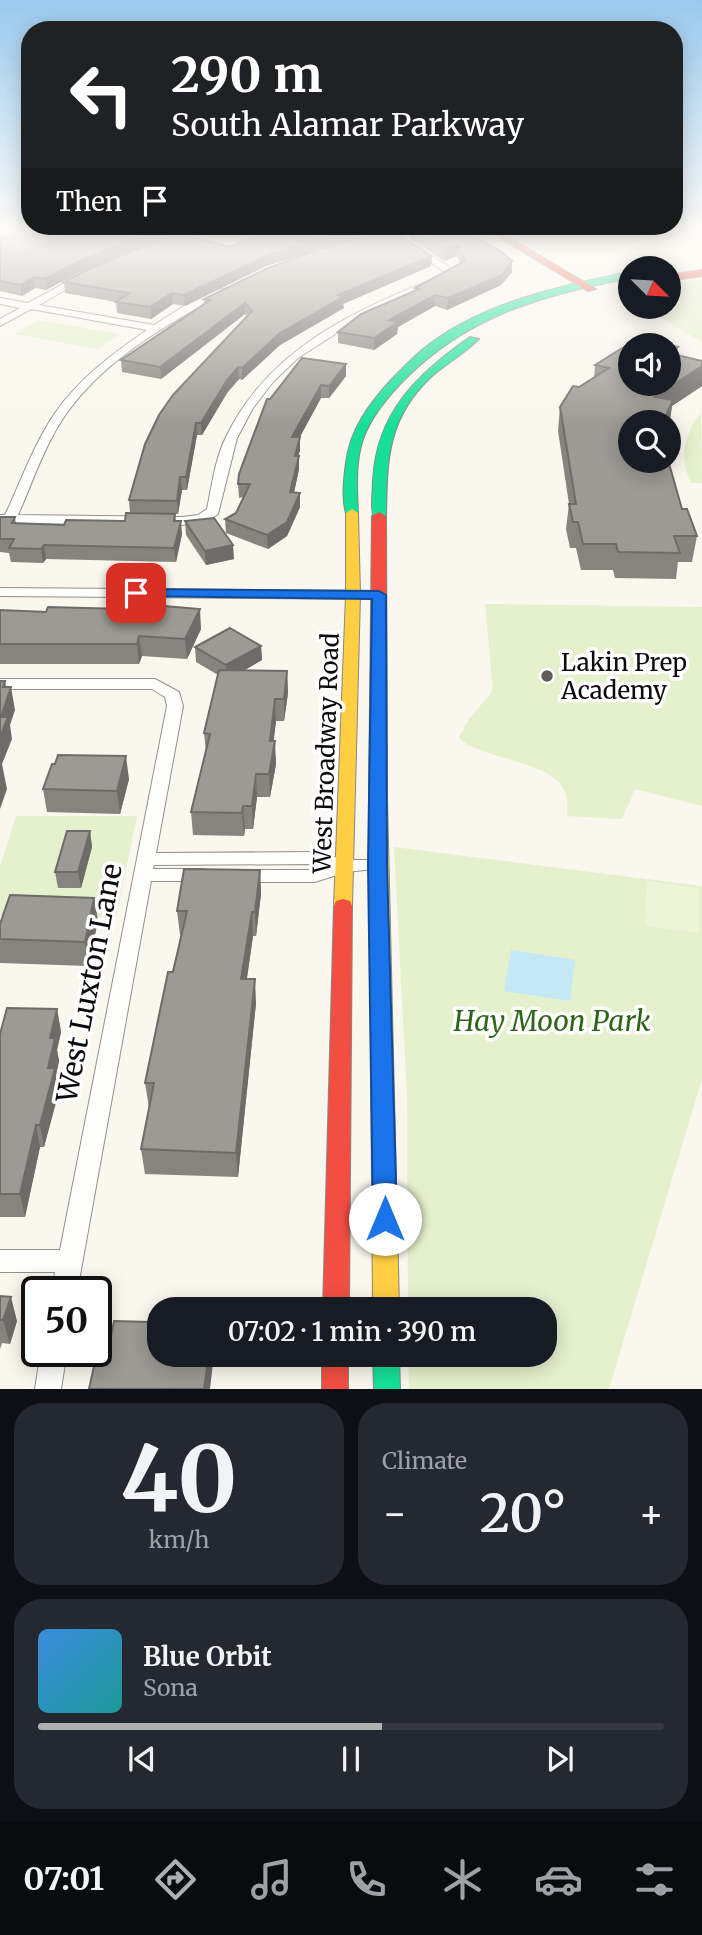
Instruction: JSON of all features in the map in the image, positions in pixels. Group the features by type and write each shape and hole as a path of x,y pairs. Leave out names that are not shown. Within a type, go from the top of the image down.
{"main road":[{"name":"West Broadway Road","path":"336,1297 340,980 353,595 351,476 357,440 374,404 425,353 452,335 490,316 557,297"},
{"name":"West Broadway Road","path":"386,1297 378,864 382,453 390,424 405,399 430,370 460,347 501,323 565,297"},
{"path":"335,1367 335,1389"},
{"path":"386,1367 387,1389"}],"street":[{"path":"0,323 46,297"},
{"path":"210,297 158,329 93,377 61,412 5,519 182,521 202,518 214,511 223,463 232,437 249,406 275,375 338,325 397,297"},
{"path":"0,301 158,329"},
{"path":"0,592 379,595"},
{"name":"West Luxton Lane","path":"0,684 155,684 173,695 175,706 66,1276"},
{"path":"144,867 315,876 345,866 378,864"},
{"path":"0,1261 68,1261"},
{"path":"48,1389 51,1367"}],"green space":[{"path":"681,297 702,297 702,342 662,319 681,319"},
{"path":"38,320 120,334 98,349 15,334"},
{"path":"701,412 702,483 691,483 685,464 685,446"},
{"path":"485,604 702,607 702,806 635,789 622,819 567,816 566,794 559,782 533,767 484,752 459,738 467,722 493,690"},
{"path":"16,816 137,816 116,917 0,916 0,867"},
{"name":"Hay Moon Park","path":"394,847 702,886 702,1079 609,1389 409,1389 408,1367 557,1367 557,1297 408,1297 407,1096"},
{"path":"647,881 698,888 698,933 645,926"}],"water":[{"path":"511,950 575,960 570,1001 504,991"}],"building":[{"path":"123,297 166,297 150,307 116,302"},
{"path":"209,297 343,297 280,333 242,368 238,367 227,380 201,423 196,423 186,477 180,477 177,501 129,500 145,444 159,415 173,395 252,311 245,303 160,367 121,360 210,300 204,299"},
{"path":"401,297 432,297 389,320 398,322 374,338 338,332 361,314"},
{"path":"618,351 618,396 657,396 673,400 668,410 618,410 618,473 672,473 682,509 687,509 697,536 674,536 680,553 618,552 616,544 583,544 578,522 573,522 569,504 576,504 560,407 573,386 579,387 609,368 595,365"},
{"path":"681,356 702,361 702,366 681,380"},
{"path":"302,358 346,364 329,386 321,385 292,437 300,437 295,456 299,456 290,492 300,493 287,522 267,535 225,519 236,513 250,484 238,484 239,474 267,399 270,399"},
{"path":"126,513 175,514 174,521 181,521 174,548 44,545 41,549 9,548 14,539 0,539 0,517 15,517 12,523 64,525 66,520 125,521"},
{"path":"214,518 233,545 205,551 185,521"},
{"path":"164,606 200,609 185,639 139,636 137,644 0,644 0,610 46,612 48,607 162,610"},
{"path":"230,628 261,646 226,665 195,647"},
{"path":"219,670 287,671 284,699 275,699 270,741 275,741 269,774 256,774 252,806 243,806 242,813 191,812 210,734 204,733"},
{"path":"0,681 5,681 3,687 11,687 1,717 8,717 0,737"},
{"path":"58,755 126,756 117,791 43,789"},
{"path":"67,831 90,831 78,872 55,872"},
{"path":"184,869 260,870 255,912 252,912 241,979 255,979 236,1153 141,1149 154,1083 145,1083 168,972 173,972 187,911 177,911"},
{"path":"10,895 94,898 85,942 0,939 0,924"},
{"path":"7,1008 57,1009 50,1038 55,1038 48,1068 55,1068 40,1125 36,1125 20,1194 0,1194 0,1034"},
{"path":"0,1296 11,1297 3,1320 0,1320"},
{"path":"114,1321 147,1322 147,1367 207,1367 204,1389 89,1389 94,1367 112,1367"}],"traffic: fast":[{"path":"352,513 354,448 361,430 380,399 426,352 448,337 472,323 539,297"},
{"path":"379,516 381,458 396,414 405,399 429,373 474,339"},
{"path":"386,1367 387,1389"}],"traffic: slow":[{"path":"343,906 353,595 352,513"},
{"path":"378,800 386,1297"}],"traffic: jam":[{"path":"378,800 379,516"},
{"path":"336,1297 343,906"},
{"path":"335,1367 335,1389"}],"place":[{"name":"Lakin Prep Academy","path":"547,676"}],"route":[{"path":"136,593 379,595 378,864 385,1219"}]}
